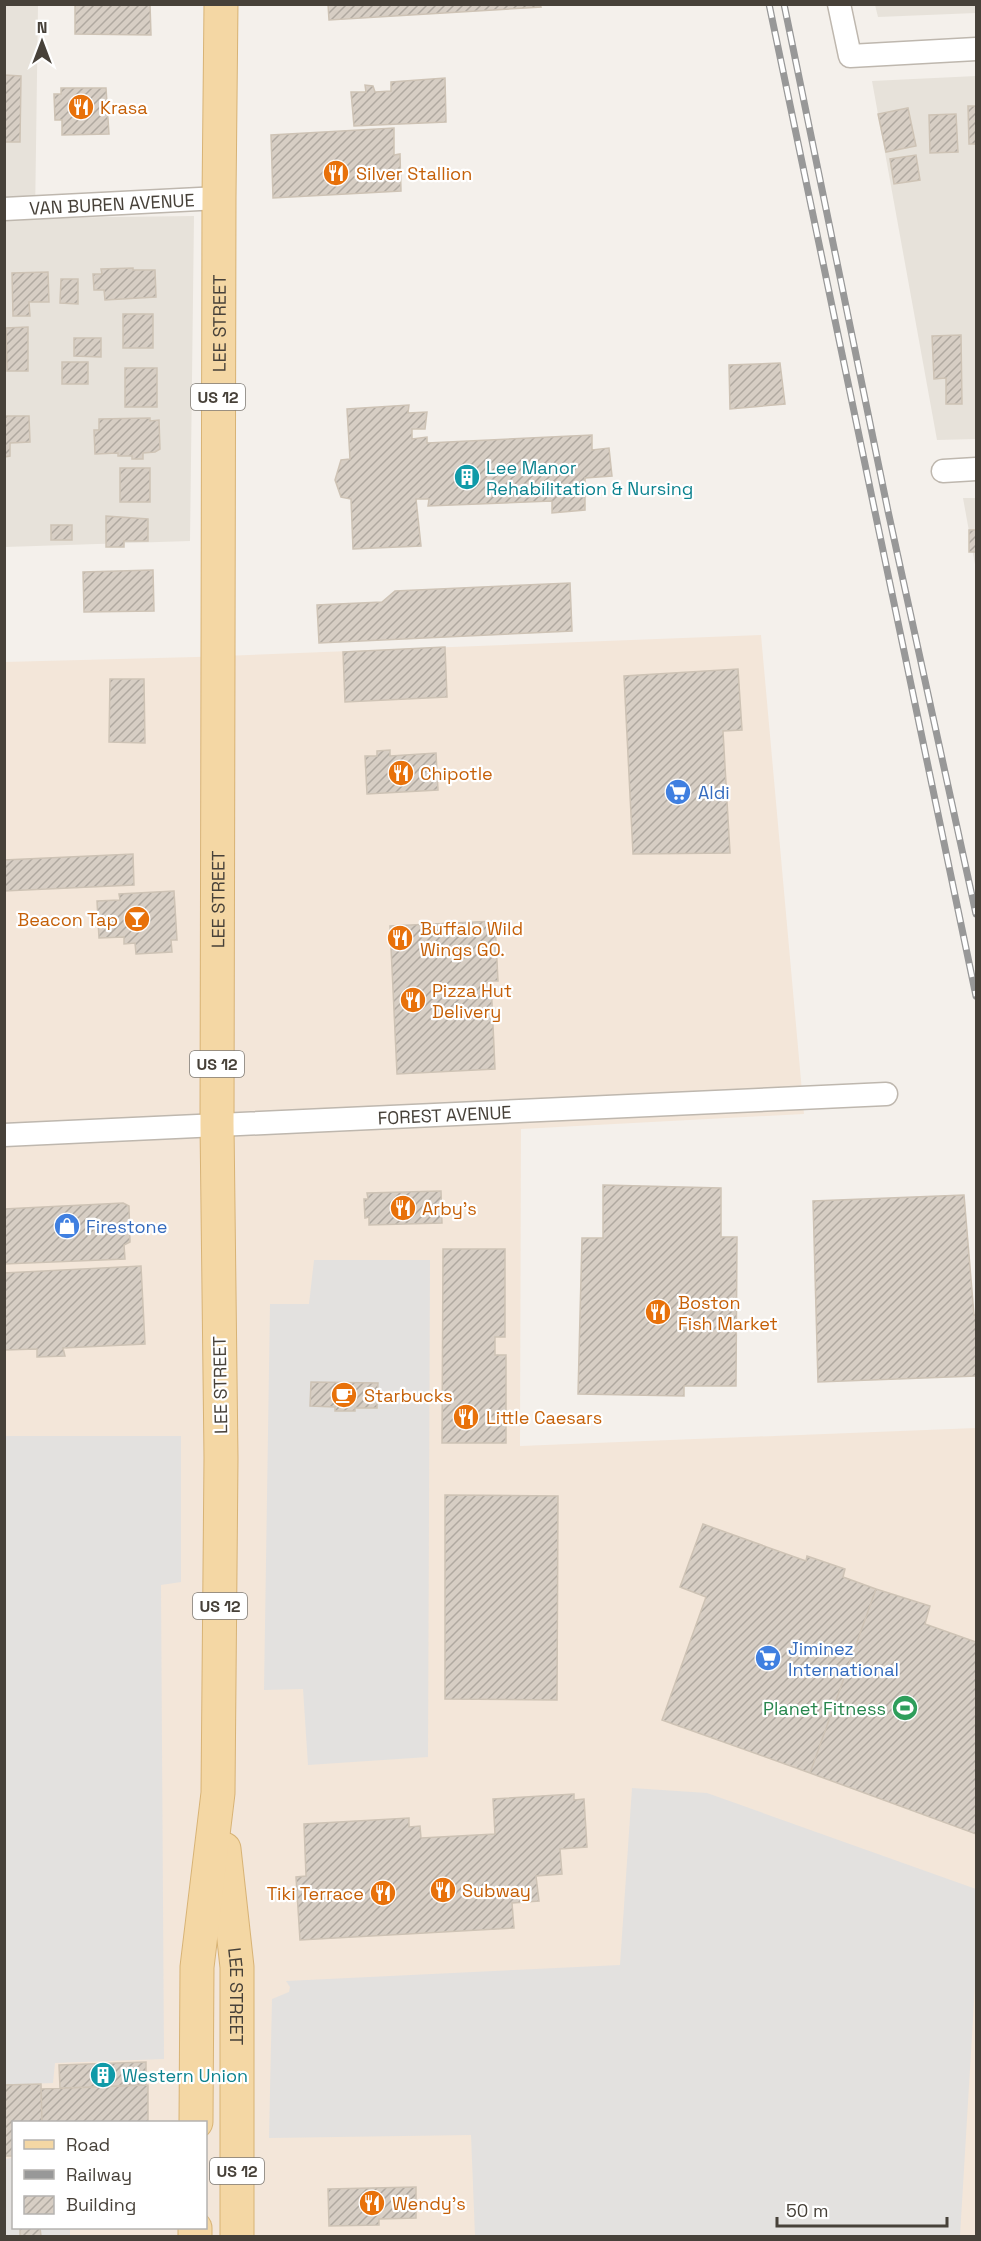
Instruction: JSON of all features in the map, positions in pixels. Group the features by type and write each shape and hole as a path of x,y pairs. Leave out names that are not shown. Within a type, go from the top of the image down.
{"main road":[{"name":"LEE STREET","path":"196,2121 197,1967 218,1793 221,1458 217,1124 221,4"},
{"name":"LEE STREET","path":"218,1793 237,1967 237,2236"}],"street":[{"path":"839,4 850,56 976,49"},
{"name":"VAN BUREN AVENUE","path":"4,209 219,198"},
{"path":"943,471 976,469"},
{"name":"FOREST AVENUE","path":"4,1135 886,1094"}],"shaded area":[{"path":"4,5 38,5 35,218 194,216 190,541 5,547"},
{"path":"875,5 976,5 976,13 878,17"},
{"path":"976,76 976,439 937,440 872,81"},
{"path":"963,498 976,498 976,570"},
{"path":"761,635 804,1114 521,1129 520,1446 976,1428 976,2236 5,2236 4,662 196,657"},
{"path":"314,1260 430,1260 428,1757 308,1765 303,1689 264,1690 270,1304 309,1304"},
{"path":"4,1436 181,1436 181,1582 161,1585 164,2059 55,2063 53,2083 5,2085"},
{"path":"632,1788 707,1793 976,1889 976,1969 960,2236 475,2236 471,2135 269,2138 272,1999 289,1992 290,1987 286,1981 620,1965"},
{"path":"12,2158 12,2229 70,2229 70,2236 5,2236 5,2159"}],"building":[{"path":"75,4 150,4 151,35 75,34"},
{"path":"328,4 540,4 541,7 329,20"},
{"path":"4,75 21,76 20,142 4,142"},
{"path":"445,78 446,122 354,126 351,92 366,92 365,85 373,86 375,92 391,91 391,82"},
{"name":"Krasa","path":"61,88 106,88 109,134 62,135 62,120 55,120 54,94 61,94"},
{"path":"968,106 976,106 976,144 969,144"},
{"path":"908,108 916,146 886,152 878,114"},
{"path":"956,114 958,152 930,153 929,115"},
{"name":"Silver Stallion","path":"394,128 394,155 400,154 401,191 273,198 271,135"},
{"path":"916,155 920,180 894,184 890,159"},
{"path":"133,268 133,270 155,270 156,297 105,300 104,290 94,290 93,274 102,274 101,269"},
{"path":"48,272 49,302 29,302 30,316 13,316 12,273"},
{"path":"61,279 78,279 78,304 60,303"},
{"path":"123,314 153,314 153,348 123,348"},
{"path":"28,327 28,371 7,371 6,328"},
{"path":"961,335 962,404 946,404 946,378 934,379 932,336"},
{"path":"74,338 101,338 101,357 74,356"},
{"path":"62,362 88,362 88,384 62,384"},
{"path":"780,363 785,404 730,409 729,365"},
{"path":"125,368 157,368 157,407 125,407"},
{"name":"Lee Manor Rehabilitation & Nursing","path":"409,405 408,413 427,412 425,429 412,429 412,439 427,437 427,443 592,435 592,450 609,448 612,476 585,478 585,510 552,513 552,501 428,506 429,499 416,499 421,546 353,549 351,499 341,497 335,480 341,460 350,459 347,409"},
{"path":"4,416 29,416 30,442 10,443 10,456 4,457"},
{"path":"150,418 150,421 159,420 160,449 143,453 143,459 118,456 118,453 95,454 94,430 99,430 99,419"},
{"path":"120,468 150,468 150,502 120,502"},
{"path":"106,516 148,519 148,541 124,541 124,547 106,547"},
{"path":"51,525 72,525 72,540 51,540"},
{"path":"969,530 976,530 976,552 969,552"},
{"path":"153,570 154,611 84,612 83,572"},
{"path":"570,583 572,631 319,643 317,605 382,602 395,591"},
{"path":"445,647 447,697 345,702 343,652"},
{"name":"Aldi","path":"738,669 742,730 723,731 730,853 633,854 624,676"},
{"path":"110,679 144,679 145,743 109,742"},
{"name":"Chipotle","path":"390,750 390,756 436,753 438,790 367,794 365,756 377,756 377,751"},
{"path":"133,854 134,885 4,891 4,860"},
{"name":"Beacon Tap","path":"174,891 177,940 171,940 172,952 136,954 135,943 124,944 124,937 99,938 97,901 120,900 119,894"},
{"path":"495,921 498,981 491,981 495,1069 397,1074 390,926"},
{"name":"Boston Fish Market","path":"603,1185 721,1188 721,1237 737,1237 736,1386 684,1386 684,1396 578,1394 582,1238 603,1238"},
{"name":"Arby's","path":"441,1191 442,1223 369,1225 369,1217 365,1218 364,1199 368,1199 367,1193"},
{"path":"964,1195 974,1315 976,1315 976,1376 818,1382 813,1201"},
{"name":"Firestone","path":"123,1203 129,1206 130,1242 124,1245 125,1259 4,1264 4,1209"},
{"path":"443,1249 505,1249 505,1337 495,1337 495,1355 506,1355 506,1443 442,1443"},
{"path":"141,1266 145,1344 63,1348 65,1356 37,1357 37,1349 4,1350 4,1273"},
{"name":"Starbucks","path":"311,1382 378,1383 377,1408 335,1411 335,1407 310,1406"},
{"path":"445,1495 558,1496 557,1700 445,1699"},
{"name":"Jiminez International","path":"703,1524 806,1561 807,1556 845,1569 843,1577 876,1589 810,1773 662,1720 706,1597 680,1587"},
{"name":"Planet Fitness","path":"876,1589 930,1606 925,1624 976,1642 976,1834 810,1773"},
{"path":"574,1794 574,1800 584,1799 587,1847 560,1849 562,1874 536,1876 539,1901 512,1903 514,1928 300,1940 296,1877 306,1876 304,1824 409,1818 409,1827 420,1826 421,1838 495,1834 493,1799"},
{"name":"Western Union","path":"146,2062 146,2085 60,2088 59,2065"},
{"path":"41,2084 42,2121 12,2121 12,2156 4,2156 4,2085"},
{"path":"148,2085 148,2121 42,2121 41,2089"},
{"name":"Wendy's","path":"416,2187 416,2218 379,2219 379,2225 329,2226 328,2189"},
{"path":"20,2229 40,2229 41,2236 20,2236"}],"railway":[{"path":"769,4 976,996"},
{"path":"784,4 888,511 976,914"}],"place":[{"name":"Krasa","path":"81,107"},
{"name":"Silver Stallion","path":"336,173"},
{"name":"Lee Manor Rehabilitation & Nursing","path":"467,477"},
{"name":"Chipotle","path":"401,773"},
{"name":"Aldi","path":"678,792"},
{"name":"Beacon Tap","path":"137,919"},
{"name":"Buffalo Wild Wings GO.","path":"400,938"},
{"name":"Pizza Hut Delivery","path":"413,1000"},
{"name":"Arby's","path":"403,1208"},
{"name":"Firestone","path":"67,1226"},
{"name":"Boston Fish Market","path":"658,1312"},
{"name":"Starbucks","path":"344,1395"},
{"name":"Little Caesars","path":"466,1417"},
{"name":"Jiminez International","path":"768,1658"},
{"name":"Planet Fitness","path":"905,1708"},
{"name":"Subway","path":"443,1890"},
{"name":"Tiki Terrace","path":"383,1893"},
{"name":"Western Union","path":"103,2075"},
{"name":"Wendy's","path":"372,2203"}]}
